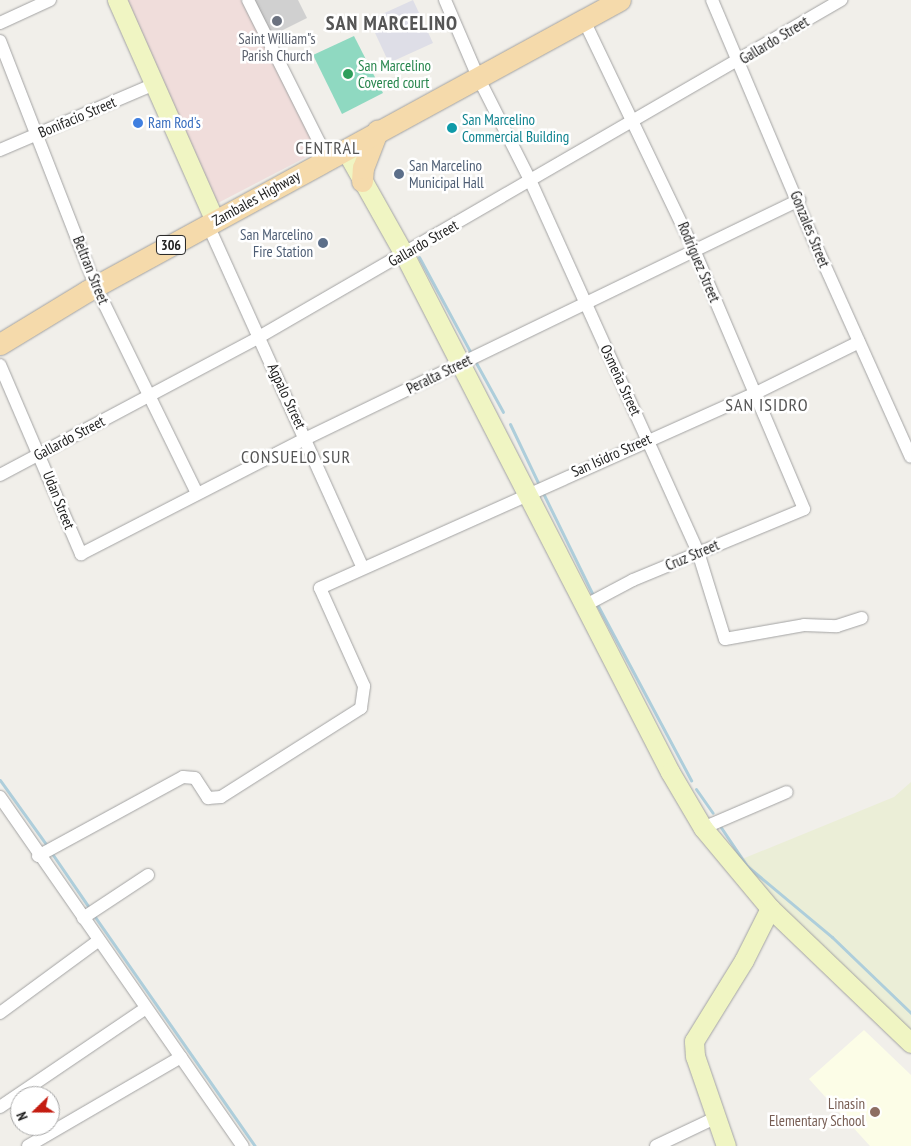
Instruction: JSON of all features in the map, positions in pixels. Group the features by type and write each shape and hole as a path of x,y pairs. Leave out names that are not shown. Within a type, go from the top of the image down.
{"main road":[{"name":"Agpalo Street","path":"117,0 155,84 212,223"},
{"name":"Zambales Highway","path":"0,344 96,287 377,131 620,0"},
{"path":"362,181 363,168 377,131"},
{"path":"336,154 362,181 404,254 528,493 584,606 703,828 770,908 911,1043"},
{"path":"726,1146 695,1056 694,1041 744,960 770,908"}],"street":[{"path":"0,23 50,0"},
{"path":"248,0 336,154"},
{"name":"Osmeña Street","path":"445,0 478,77 530,180 698,552 725,639 804,625 836,626 862,618"},
{"name":"Gonzales Street","path":"712,0 740,61 859,342 911,457"},
{"name":"Gallardo Street","path":"0,475 259,337 740,61 839,0"},
{"name":"Rodriguez Street","path":"584,20 635,120 694,250 804,509"},
{"name":"Beltran Street","path":"0,41 96,287 147,396 196,492"},
{"name":"Bonifacio Street","path":"0,150 155,84"},
{"name":"Peralta Street","path":"81,554 196,492 799,200"},
{"name":"Agpalo Street","path":"212,223 259,337 307,438 363,568"},
{"name":"San Isidro Street","path":"44,852 183,777 195,778 208,798 222,797 361,708 364,686 320,588 648,439 754,394 859,342"},
{"name":"Udan Street","path":"0,365 40,454 81,554"},
{"name":"Cruz Street","path":"584,606 633,580 804,509"},
{"path":"703,828 787,792"},
{"path":"0,797 90,914 98,941 243,1146"},
{"path":"90,914 148,875"},
{"path":"0,1013 98,941"},
{"path":"0,1107 146,1008"},
{"path":"28,1146 181,1057"},
{"path":"656,1146 717,1117"}],"shaded area":[{"path":"124,0 241,0 318,151 216,204"},
{"name":"Saint William\"s Parish Church","path":"249,0 298,0 307,18 267,38"},
{"path":"413,0 433,43 389,63 369,20"},
{"path":"911,782 911,1043 730,864 894,797"},
{"name":"Linasin Elementary School","path":"864,1030 911,1075 911,1146 870,1146 809,1079"}],"green space":[{"name":"San Marcelino Covered court","path":"354,36 383,93 342,114 313,55"}],"waterway":[{"path":"419,257 471,353"},
{"path":"475,361 503,412"},
{"path":"510,424 540,487"},
{"path":"543,493 594,597"},
{"path":"597,604 691,780"},
{"path":"0,780 48,847"},
{"path":"696,789 713,813"},
{"path":"720,826 747,866 832,937 911,1013"},
{"path":"51,852 90,909"},
{"path":"93,914 255,1146"}],"place":[{"name":"Saint William\"s Parish Church","path":"277,21"},
{"name":"San Marcelino Covered court","path":"348,74"},
{"name":"Ram Rod's","path":"138,123"},
{"name":"San Marcelino Commercial Building","path":"452,128"},
{"name":"San Marcelino Municipal Hall","path":"399,174"},
{"name":"San Marcelino Fire Station","path":"323,243"},
{"name":"Linasin Elementary School","path":"875,1112"}],"district":[{"name":"SAN MARCELINO","path":"392,23"},
{"name":"CENTRAL","path":"328,148"},
{"name":"SAN ISIDRO","path":"767,405"},
{"name":"CONSUELO SUR","path":"296,457"}]}
